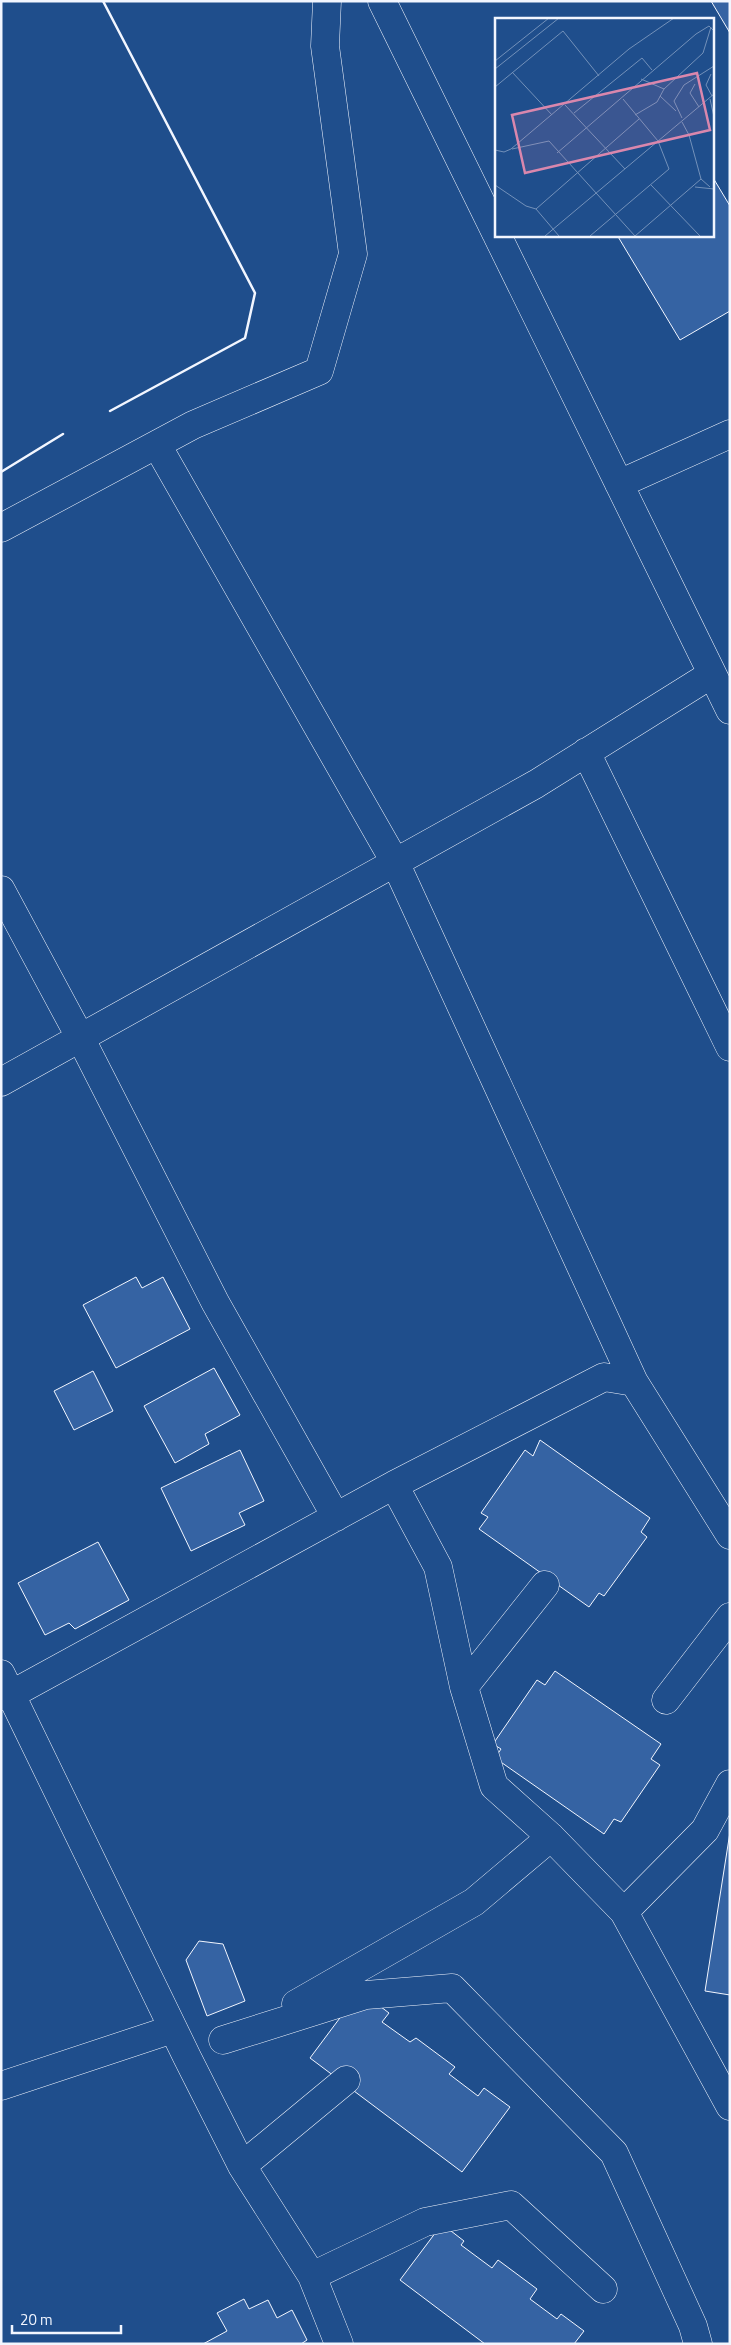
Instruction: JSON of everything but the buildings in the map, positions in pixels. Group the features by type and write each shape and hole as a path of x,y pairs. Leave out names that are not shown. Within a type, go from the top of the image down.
{"street":[{"path":"1,528 193,425 319,371 353,254 325,46 327,1"},
{"path":"382,1 495,232"},
{"path":"497,236 730,710"},
{"path":"619,484 730,434"},
{"path":"157,445 395,862 634,1382 730,1535"},
{"path":"1,1082 536,784 712,674"},
{"path":"586,752 730,1047"},
{"path":"1,890 81,1039 216,1302 336,1518"},
{"path":"339,2344 312,2276 242,2166 5,1688 336,1518 604,1377 634,1382"},
{"path":"394,1486 438,1567 464,1687 494,1786 551,1837 624,1912 730,2106"},
{"path":"464,1687 545,1585"},
{"path":"666,1700 730,1617"},
{"path":"624,1912 705,1830 730,1784"},
{"path":"187,2057 307,2000 474,1902 551,1837"},
{"path":"223,2040 366,1995 452,1988 614,2153 693,2326 698,2344"},
{"path":"1,2086 173,2030"},
{"path":"242,2166 346,2080"},
{"path":"312,2276 425,2222 511,2206 603,2290"}],"wall":[{"path":"103,1 255,293 245,338 110,411"},
{"path":"1,472 63,434"}]}
